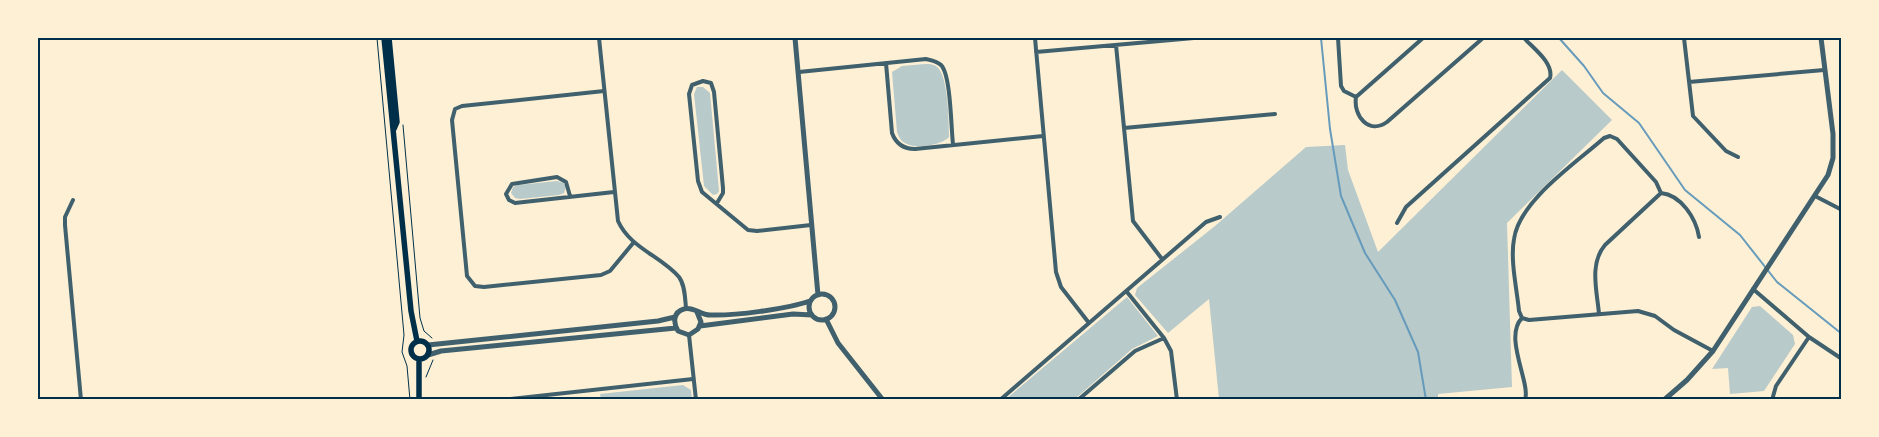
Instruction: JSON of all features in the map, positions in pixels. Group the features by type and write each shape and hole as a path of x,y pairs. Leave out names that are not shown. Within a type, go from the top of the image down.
{"main road":[{"path":"384,38 410,311 417,341"},
{"path":"389,38 397,122 394,129"},
{"path":"417,341 428,345 428,355 419,360"},
{"path":"417,341 413,344 411,352 419,360"},
{"path":"419,360 419,400"}],"street":[{"path":"599,38 618,221 622,230 634,242 679,278 684,290 686,308"},
{"path":"795,38 818,295"},
{"path":"1035,38 1058,282 1089,323"},
{"path":"1036,52 1194,38"},
{"path":"1338,38 1341,86 1344,92 1356,97"},
{"path":"1356,97 1423,38"},
{"path":"1356,97 1357,112 1366,124 1373,128 1384,125 1483,38"},
{"path":"1397,223 1406,207 1547,81 1551,72 1548,64 1524,38"},
{"path":"1684,38 1693,116 1726,152 1738,157"},
{"path":"1664,400 1687,380 1713,351 1828,175 1834,155 1821,38"},
{"path":"1116,45 1132,221 1162,259"},
{"path":"799,72 926,59 941,65 946,76 953,144"},
{"path":"886,63 892,132 896,141 910,149 1043,136"},
{"path":"1689,82 1824,70"},
{"path":"717,203 723,193 723,188 714,92 711,83 703,81 692,85 689,94 698,181 702,192 748,230 757,231 811,225"},
{"path":"604,92 462,106 455,110 452,120 467,276 475,286 484,287 601,275 610,270 634,242"},
{"path":"1124,128 1275,114"},
{"path":"1525,400 1527,394 1518,363 1516,339 1517,326 1522,318 1518,305 1513,241 1522,215 1536,198 1604,138 1610,136 1619,142 1656,182 1661,193"},
{"path":"570,196 566,182 557,177 512,184 506,194 509,200 515,203 614,192"},
{"path":"1661,193 1673,195 1678,200 1694,219 1699,237"},
{"path":"1599,314 1595,272 1599,254 1605,245 1661,193"},
{"path":"1815,196 1842,210"},
{"path":"73,200 65,217 64,225 81,400"},
{"path":"1000,400 1206,222 1220,217"},
{"path":"1752,289 1809,337 1842,359"},
{"path":"1127,292 1164,338 1171,351 1177,400"},
{"path":"697,312 700,318 700,326 696,332 690,334 681,333 676,328 675,317 679,311 686,308 707,315 718,315 788,307 810,302 818,295"},
{"path":"810,302 809,309 817,319 826,319 832,315 834,303 830,297 818,295"},
{"path":"1522,318 1529,320 1638,311 1648,313 1713,351"},
{"path":"700,326 793,314 812,315"},
{"path":"428,345 658,321 675,317"},
{"path":"826,319 838,343 883,400"},
{"path":"428,355 442,351 524,342 676,328"},
{"path":"690,334 696,400"},
{"path":"1772,400 1776,386 1809,337"},
{"path":"1078,400 1134,351 1164,338"},
{"path":"501,400 693,379"}],"path":[{"path":"377,38 404,335 402,352 407,366 410,400"},
{"path":"403,119 419,313 426,335 435,339"},
{"path":"425,383 429,365 437,358"}],"shaded area":[{"path":"925,64 936,66 942,74 947,102 949,137 935,144 917,146 902,141 897,132 892,72 902,66"},
{"path":"1562,70 1612,120 1507,223 1512,387 1438,394 1438,400 1219,399 1209,299 1168,333 1135,295 1137,288 1215,226 1306,147 1345,145 1348,170 1378,252"},
{"path":"697,87 703,87 710,93 719,191 713,195 704,186 694,94"},
{"path":"557,181 564,183 566,187 564,193 559,195 520,199 515,198 511,193 513,187 518,185"},
{"path":"1127,297 1158,336 1132,349 1075,399 1006,399"},
{"path":"1760,306 1793,335 1795,344 1764,391 1730,394 1728,368 1712,369 1752,307"},
{"path":"683,385 691,390 692,399 601,399 600,394"}],"waterway":[{"path":"1321,38 1330,129 1341,196 1365,253 1395,300 1418,352 1426,400"},
{"path":"1559,38 1584,66 1603,93 1639,123 1685,190 1740,235 1777,282 1842,334"}]}
